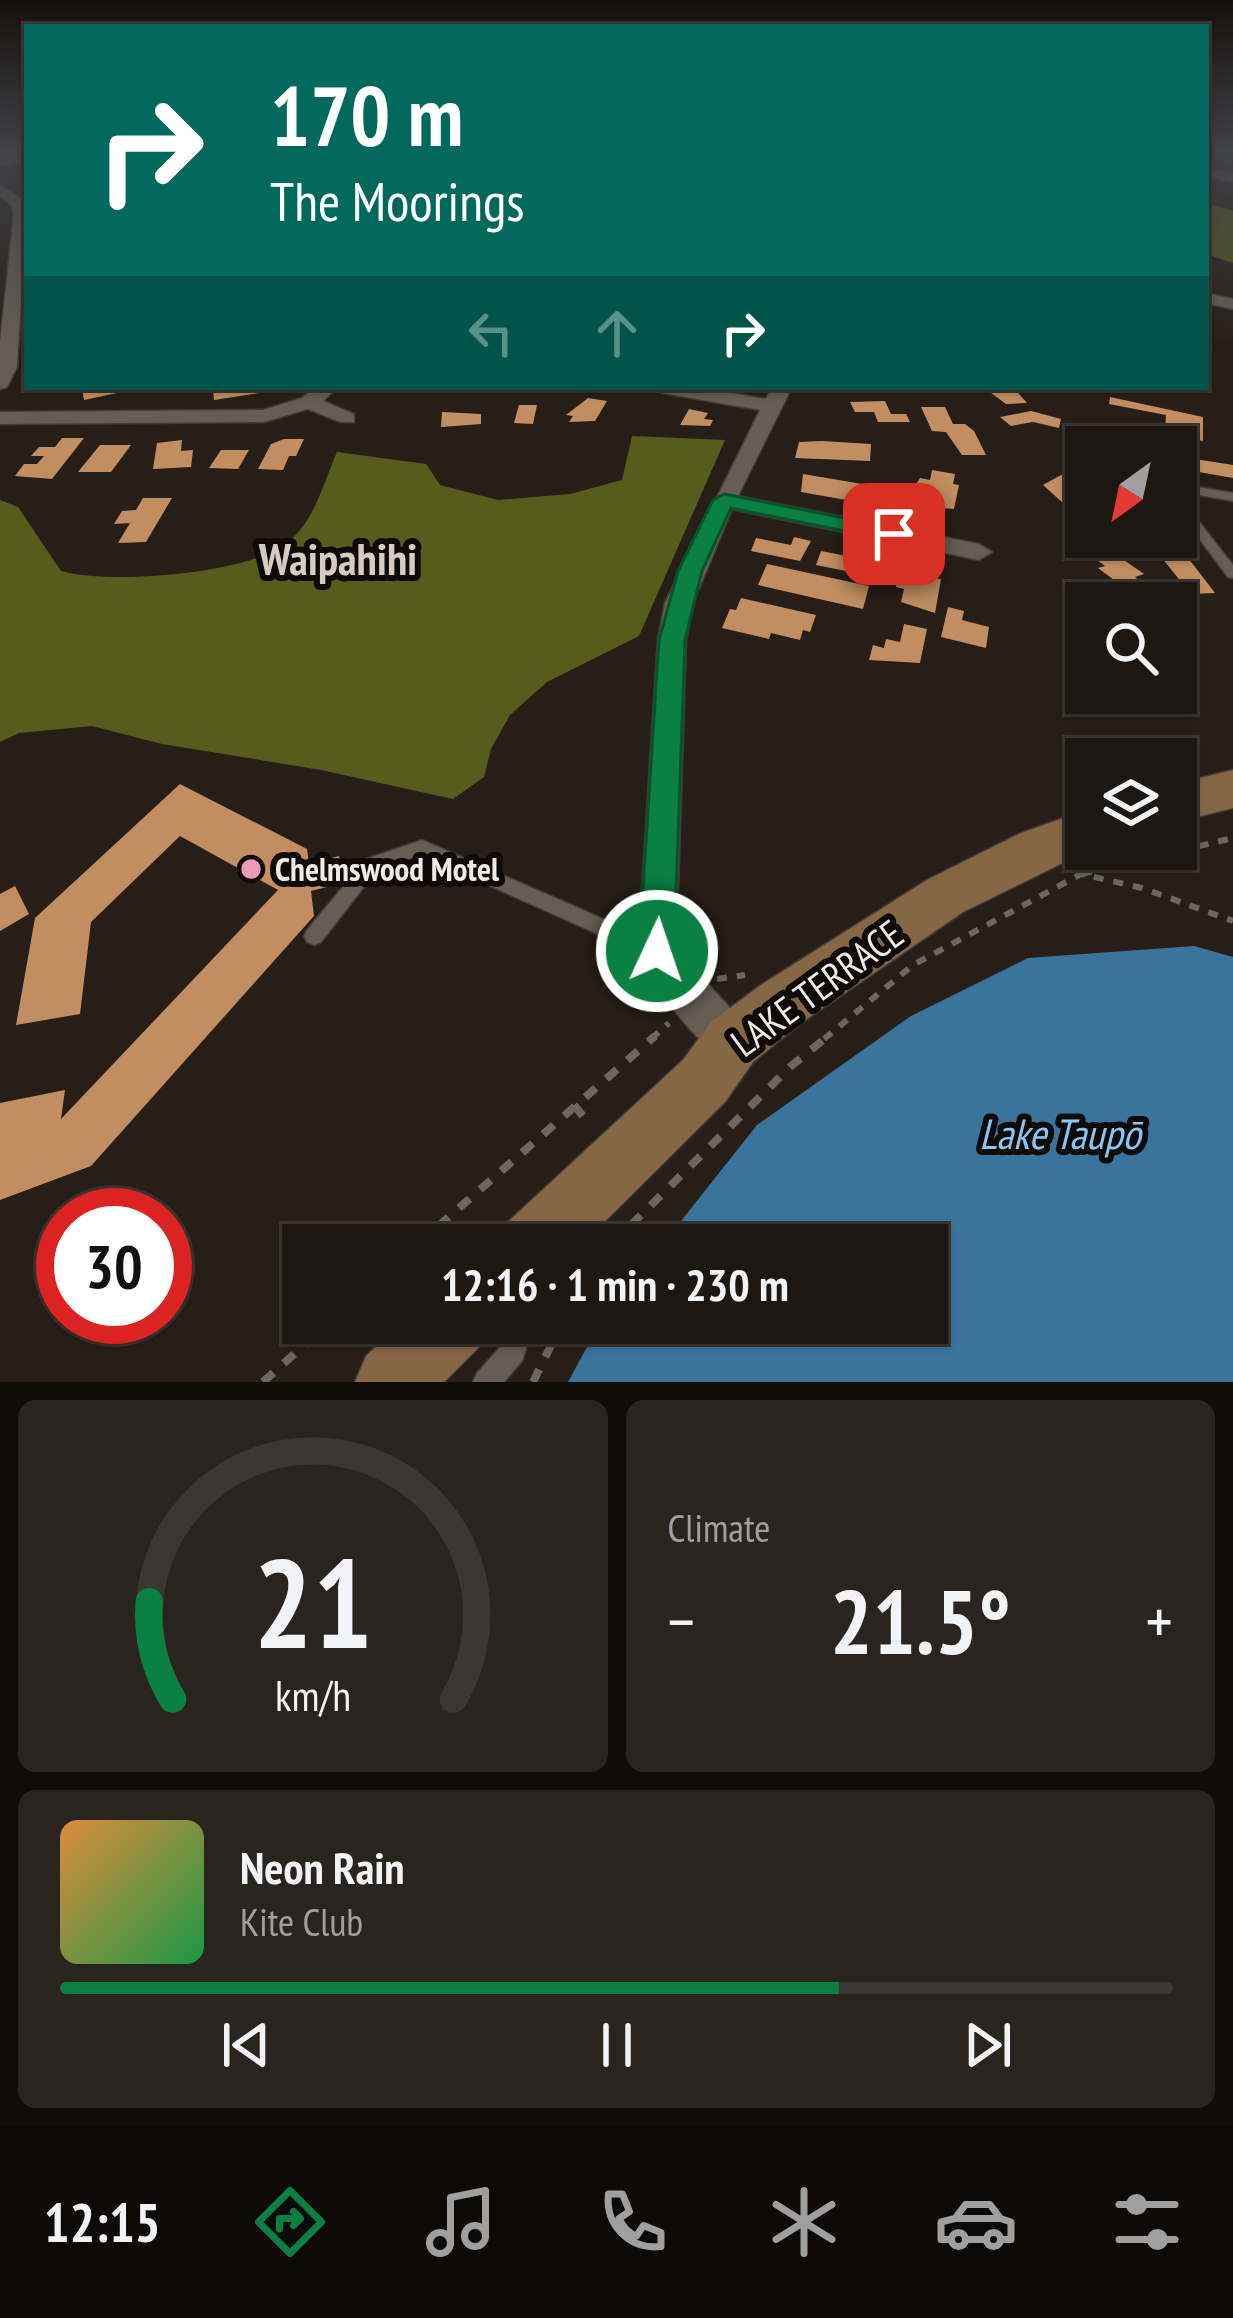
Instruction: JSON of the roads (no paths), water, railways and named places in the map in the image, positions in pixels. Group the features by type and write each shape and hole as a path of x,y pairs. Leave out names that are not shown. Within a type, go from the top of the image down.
{"main road":[{"path":"1197,798 1233,789"},
{"name":"LAKE TERRACE","path":"555,1224 704,1081 733,1042 781,1004 945,896 1038,848 1065,850"},
{"path":"392,1382 431,1344"}],"street":[{"path":"0,383 7,368 21,216"},
{"path":"0,418 235,417 288,411 324,390"},
{"path":"697,390 778,397 690,571 672,640 657,951 694,1001 733,1042"},
{"path":"309,402 347,418"},
{"path":"724,500 979,551"}],"lane":[{"path":"1197,491 1233,497"},
{"path":"1197,527 1233,574"},
{"path":"314,936 372,864 422,847 657,951"},
{"path":"486,1382 515,1344"}],"water":[{"name":"Lake Taupō","path":"1194,946 1233,957 1233,1382 568,1382 589,1344 948,1344 948,1224 679,1224 757,1125 911,1016 1028,958"}],"place":[{"name":"Chelmswood Motel","path":"251,869"}],"district":[{"name":"Waipahihi","path":"338,559"}]}
